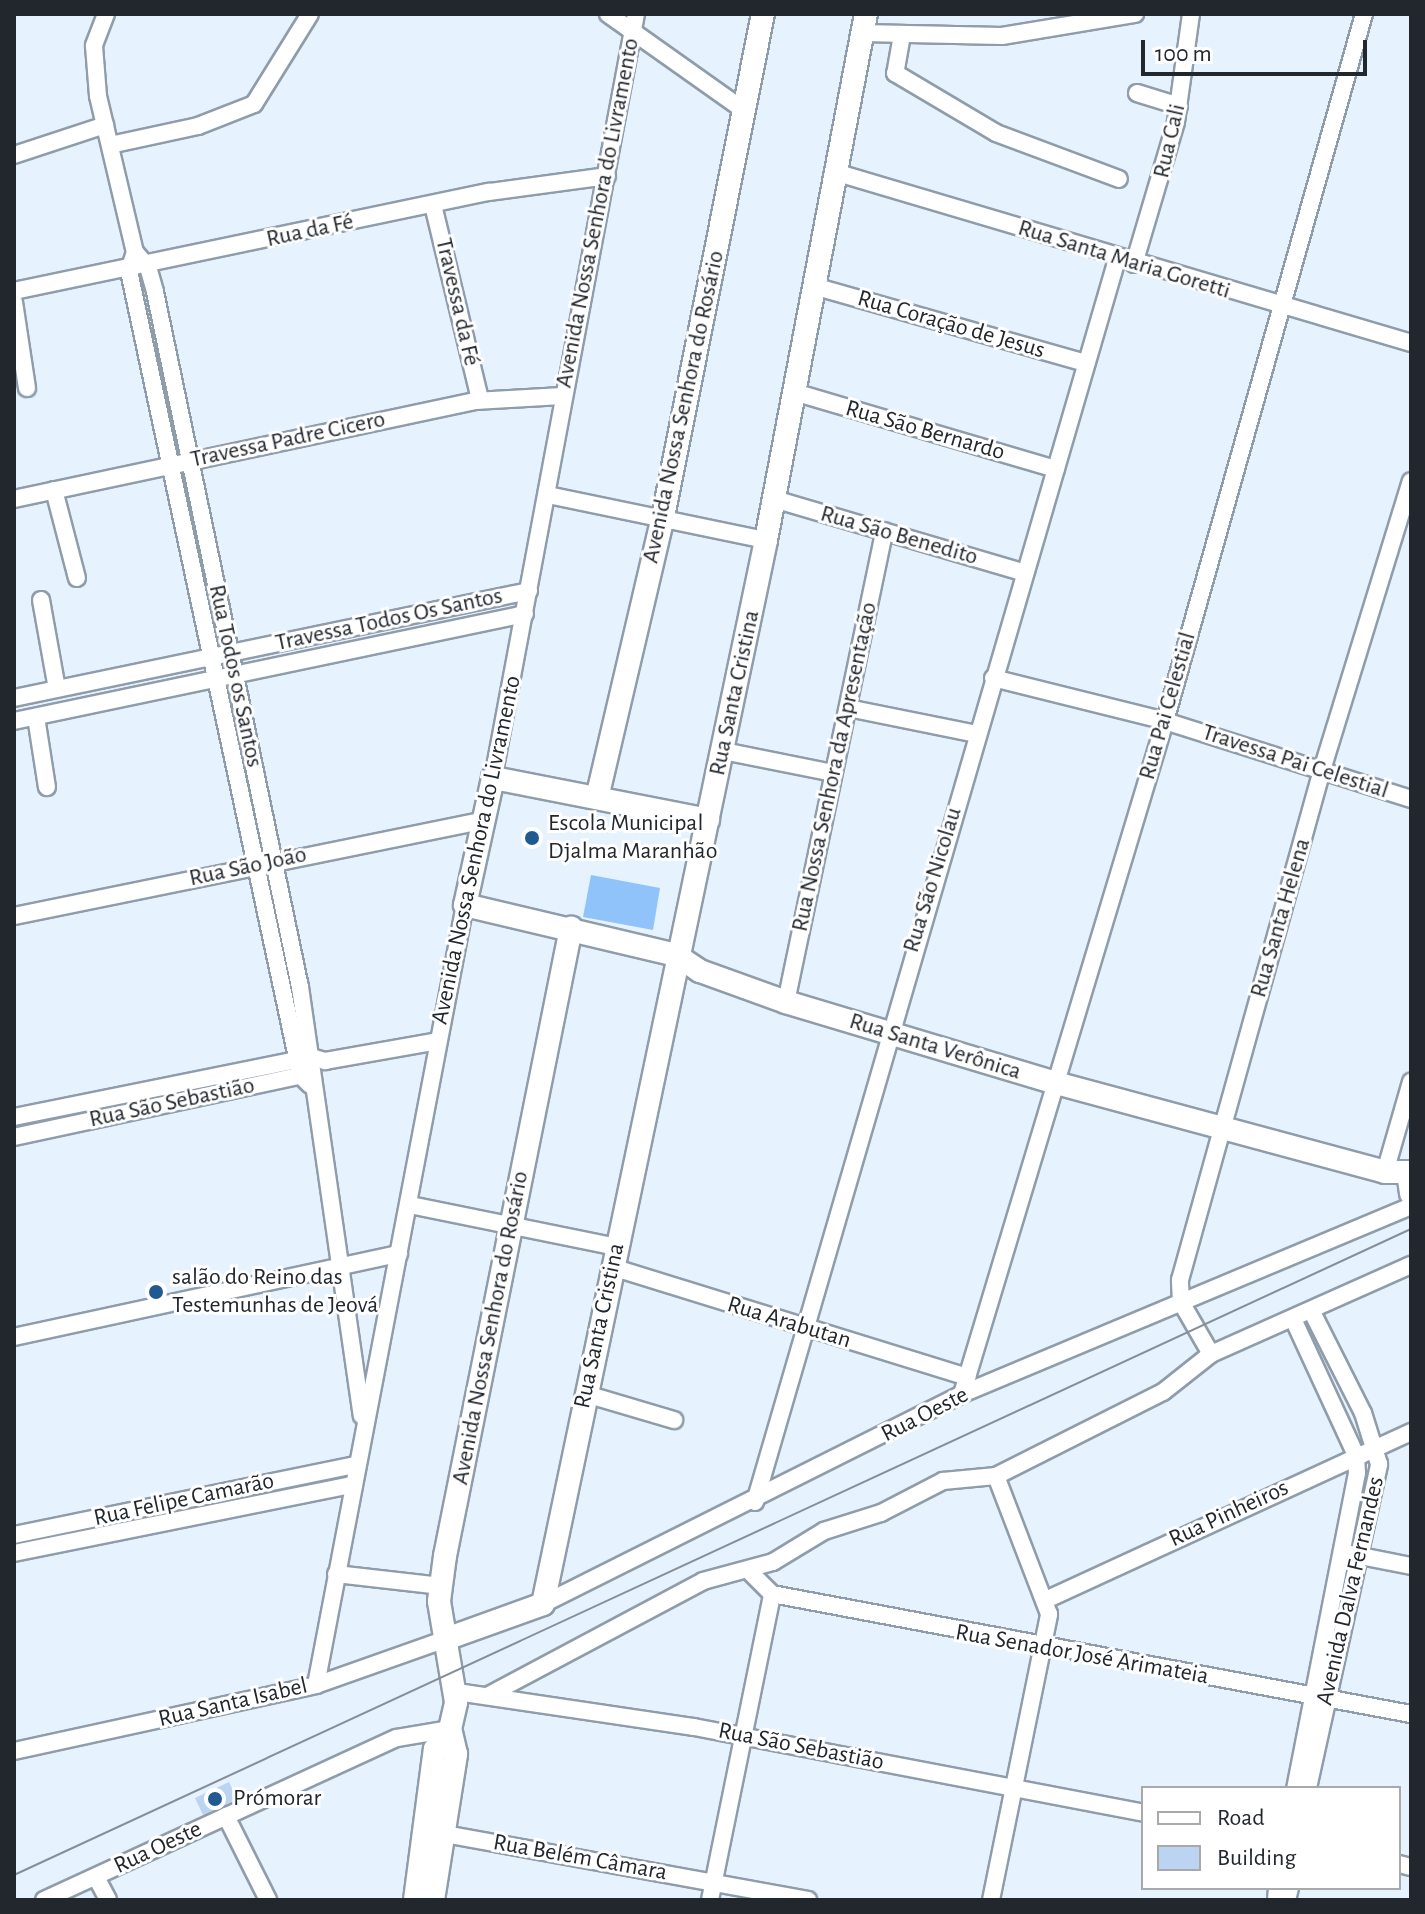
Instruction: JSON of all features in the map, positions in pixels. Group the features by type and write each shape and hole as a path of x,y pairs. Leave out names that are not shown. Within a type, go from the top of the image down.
{"main road":[{"name":"Avenida Nossa Senhora do Rosário","path":"597,798 663,517 763,14"},
{"name":"Rua Santa Cristina","path":"543,1604 676,955 723,751 766,540 817,287 864,23"},
{"path":"493,778 708,820"},
{"name":"Avenida Nossa Senhora do Livramento","path":"465,905 493,778"},
{"name":"Rua Santa Verônica","path":"465,905 676,955 700,971 786,1002 1056,1083 1410,1179"},
{"name":"Avenida Nossa Senhora do Rosário","path":"450,1729 457,1692 446,1639 441,1586 571,928"},
{"name":"Rua Oeste","path":"446,1639 543,1604"},
{"path":"433,1900 456,1754 450,1729"},
{"path":"415,1900 435,1749 450,1729"}],"street":[{"path":"106,14 94,46 105,125 135,252 148,267"},
{"path":"110,145 198,126 254,104 310,14"},
{"name":"Avenida Nossa Senhora do Livramento","path":"493,778 636,14"},
{"path":"864,23 902,35 986,37 1080,20 1135,14"},
{"name":"Rua Cali","path":"1134,264 1179,106 1191,14"},
{"name":"Rua Pai Celestial","path":"962,1394 1165,721 1364,14"},
{"path":"612,15 745,111"},
{"path":"902,35 895,73 996,133 1119,179"},
{"path":"1137,93 1179,106"},
{"path":"14,155 105,125"},
{"name":"Rua Santa Maria Goretti","path":"838,173 1282,308 1411,343"},
{"name":"Rua da Fé","path":"14,291 129,271 433,205 607,176"},
{"name":"Travessa da Fé","path":"433,205 480,400"},
{"path":"129,271 135,252"},
{"name":"Rua São Nicolau","path":"755,1502 887,1032 1117,259"},
{"name":"Rua Todos os Santos","path":"148,267 273,862 310,1069 362,1416"},
{"name":"Rua Todos os Santos","path":"129,271 255,866 310,1069"},
{"name":"Rua Coração de Jesus","path":"817,287 1086,363"},
{"path":"14,302 18,361 27,388"},
{"name":"Rua São Bernardo","path":"794,392 1056,469"},
{"name":"Travessa Padre Cicero","path":"14,499 480,400 563,396"},
{"name":"Rua Santa Helena","path":"1181,1302 1180,1280 1322,770 1411,481"},
{"path":"54,490 77,578"},
{"path":"548,495 766,540"},
{"name":"Rua São Benedito","path":"774,499 1025,573"},
{"name":"Rua Nossa Senhora da Apresentação","path":"786,1002 884,531"},
{"name":"Travessa Todos Os Santos","path":"14,698 529,591"},
{"path":"41,600 57,689"},
{"name":"Travessa Todos Os Santos","path":"14,721 525,614"},
{"name":"Travessa Pai Celestial","path":"993,678 1165,721 1411,799"},
{"path":"848,708 977,734"},
{"path":"36,717 47,787"},
{"path":"723,751 833,773"},
{"name":"Rua São João","path":"14,916 483,821"},
{"name":"Avenida Nossa Senhora do Livramento","path":"316,1685 362,1416 410,1205 465,905"},
{"name":"Rua São Sebastião","path":"14,1137 438,1041"},
{"name":"Rua São Sebastião","path":"14,1117 310,1069"},
{"path":"1385,1172 1411,1082"},
{"path":"42,1112 46,1130"},
{"name":"Rua Arabutan","path":"410,1205 511,1224 614,1257 804,1328 967,1377"},
{"name":"Rua Oeste","path":"543,1604 755,1502 962,1394 1181,1302 1230,1287 1411,1206"},
{"path":"14,1337 340,1264 399,1254"},
{"path":"489,1695 703,1581 756,1575 932,1485 996,1476 1163,1392 1211,1354 1294,1321 1411,1265"},
{"path":"1181,1302 1211,1354"},
{"name":"Avenida Dalva Fernandes","path":"1296,1786 1377,1482 1377,1446 1312,1312"},
{"name":"Avenida Dalva Fernandes","path":"1294,1321 1356,1455 1308,1786"},
{"path":"586,1394 674,1420"},
{"name":"Rua Pinheiros","path":"1048,1599 1411,1432"},
{"name":"Rua Felipe Camarão","path":"14,1535 355,1465"},
{"path":"991,1900 1042,1650 1048,1599 996,1476"},
{"name":"Rua Felipe Camarão","path":"14,1553 351,1485"},
{"path":"1342,1552 1411,1566"},
{"path":"336,1574 441,1586"},
{"path":"710,1900 772,1594 756,1575"},
{"name":"Rua Senador José Arimateia","path":"772,1594 1042,1650 1411,1714"},
{"name":"Rua Santa Isabel","path":"14,1751 316,1685 446,1639"},
{"name":"Rua São Sebastião","path":"457,1692 742,1736 1141,1813"},
{"name":"Rua Oeste","path":"44,1900 397,1738 450,1729"},
{"path":"226,1816 268,1900"},
{"name":"Rua Belém Câmara","path":"445,1834 808,1900"},
{"path":"96,1877 108,1900"}],"shaded area":[{"path":"591,875 660,888 653,930 583,917"}],"building":[{"name":"Prómorar","path":"229,1782 237,1799 203,1815 195,1798"}],"tram line":[{"path":"14,1875 1411,1229"}],"place":[{"name":"Escola Municipal Djalma Maranhão","path":"532,838"},
{"name":"salão do Reino das Testemunhas de Jeová","path":"156,1292"},
{"name":"Prómorar","path":"215,1799"}]}
